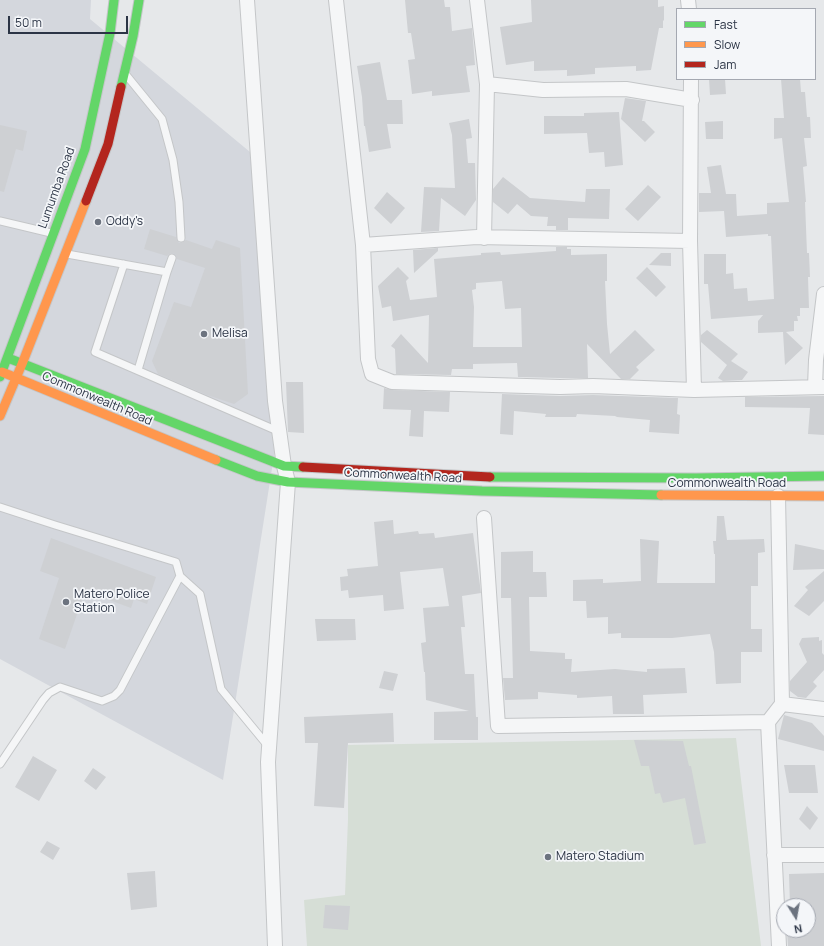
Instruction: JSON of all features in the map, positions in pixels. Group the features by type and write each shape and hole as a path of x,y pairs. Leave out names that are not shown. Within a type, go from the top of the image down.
{"main road":[{"name":"Lumumba Road","path":"1,375 85,149 110,33 114,0"},
{"path":"0,416 17,378 108,144 133,36 139,0"},
{"name":"Commonwealth Road","path":"7,358 284,466 486,477 696,478 824,476"},
{"name":"Commonwealth Road","path":"1,375 17,378 197,453 257,476 288,482 482,491 696,496 824,496"}],"street":[{"path":"247,0 275,401 284,466 288,482 268,762 275,946"},
{"path":"336,0 363,245 368,359 372,374 392,382 560,387 593,386 694,390 819,387 816,360 824,294"},
{"path":"477,0 487,84 484,238"},
{"path":"692,80 690,242 694,390"},
{"path":"487,84 543,90 626,89 692,100"},
{"path":"363,245 477,237 690,242"},
{"path":"778,496 782,704 768,722 779,946"},
{"path":"484,518 498,726 768,722"},
{"path":"782,704 824,709"},
{"path":"774,855 824,855"}],"lane":[{"path":"124,73 162,119 173,160 179,202 181,238"},
{"path":"0,221 53,234"},
{"path":"65,253 167,272"},
{"path":"138,370 172,258"},
{"path":"124,264 95,352 280,432"},
{"path":"0,507 176,562 180,576 200,594 221,689 269,747"},
{"path":"0,764 43,700 50,693 60,687 102,701 114,696 120,690 180,576"}],"shaded area":[{"path":"0,0 91,0 90,19 250,152 269,341 276,443 223,780 0,659"},
{"name":"Matero Stadium","path":"736,738 761,946 307,946 304,900 345,895 348,819 348,745"}],"building":[{"path":"405,0 444,0 445,7 450,7 452,31 472,28 475,65 466,66 470,92 432,96 432,91 412,94 408,60 415,59 411,33 408,33"},
{"path":"531,0 658,0 658,7 664,6 664,20 663,28 659,28 651,70 636,71 636,66 595,68 595,74 567,76 567,70 534,71 534,61 506,65 500,27 532,22"},
{"path":"380,62 387,100 402,100 403,124 387,124 391,148 369,152 364,126 362,97 357,66"},
{"path":"709,80 725,80 726,94 710,95"},
{"path":"781,80 800,80 801,92 805,92 807,117 810,117 811,138 804,138 807,166 803,167 806,202 807,253 809,253 809,308 800,308 800,316 797,316 798,321 794,321 794,331 786,332 803,348 785,365 783,332 758,333 758,321 763,315 711,319 708,284 704,284 704,254 726,254 726,274 733,273 734,289 747,288 748,301 774,299 771,236 768,236 768,234 726,237 724,211 699,212 699,193 711,193 707,167 721,165 726,194 736,194 737,216 767,214 767,203 789,202 782,138 774,139 774,118 784,118"},
{"path":"625,98 646,101 642,121 644,121 655,132 645,142 621,119"},
{"path":"619,112 623,165 605,167 604,152 589,153 587,133 544,134 544,116 584,116 584,113"},
{"path":"469,119 472,138 466,139 468,163 475,163 476,200 465,216 441,198 439,231 421,232 424,187 455,188 452,135 449,123"},
{"path":"723,121 723,139 706,139 705,122"},
{"path":"0,125 27,131 23,151 16,149 4,192 0,191"},
{"path":"503,177 530,198 585,202 586,189 610,189 609,219 568,218 568,230 556,230 556,226 547,226 548,217 531,216 517,204 508,214 493,202 493,189"},
{"path":"648,185 661,197 638,221 625,209"},
{"path":"387,192 405,208 391,224 374,208"},
{"name":"Melisa","path":"150,229 176,237 179,243 186,240 212,249 216,240 240,248 248,394 234,404 207,395 158,374 152,361 174,302 191,307 205,268 177,259 176,255 173,253 167,256 144,249"},
{"path":"556,247 567,247 567,249 571,249 571,255 607,254 607,281 605,281 610,354 635,330 655,350 636,367 639,370 630,379 621,379 587,344 588,378 518,377 517,363 473,364 473,369 452,369 451,375 396,374 395,349 391,346 401,334 428,363 429,315 393,321 391,306 382,308 378,286 398,267 409,278 406,281 410,300 437,297 434,259 481,255 481,253 500,252 501,255 556,251","holes":["502,281 505,309 521,308 522,347 473,347 474,307 472,290 476,289 476,283"]},
{"path":"438,248 438,251 414,273 413,250"},
{"path":"661,253 671,253 671,266 649,265"},
{"path":"647,267 666,287 656,297 636,278"},
{"path":"707,330 738,354 731,361 748,372 742,380 723,381 718,378 727,365 701,342 701,335"},
{"path":"286,382 303,382 304,433 288,432"},
{"path":"384,388 392,390 450,392 449,412 424,411 423,437 409,436 411,410 383,409"},
{"path":"502,394 678,398 677,414 680,415 679,434 649,432 650,420 577,414 576,417 545,417 546,414 514,411 513,435 500,434"},
{"path":"824,396 824,435 808,434 810,408 745,407 745,397"},
{"path":"717,516 724,516 727,540 764,539 765,552 758,553 758,586 751,586 751,629 762,629 762,652 741,652 741,683 716,684 714,652 710,634 672,638 621,638 621,633 608,634 608,617 587,618 586,601 573,601 573,580 603,579 603,583 641,581 640,539 659,541 657,583 715,583 715,554 713,541 716,541"},
{"path":"393,520 394,534 418,531 419,534 434,533 435,538 473,533 481,593 462,596 465,627 461,627 465,674 474,674 476,717 478,717 478,740 434,740 434,712 469,711 426,700 425,672 421,643 426,642 423,608 449,606 443,568 400,572 404,609 384,611 383,595 349,598 348,590 341,591 340,577 348,576 347,569 378,566 374,522"},
{"name":"Matero Police Station","path":"51,538 156,577 147,604 134,599 131,608 85,591 65,649 39,639 59,578 40,571"},
{"path":"795,544 824,550 824,569 793,570"},
{"path":"533,551 533,572 546,572 547,597 529,597 530,651 565,653 565,659 572,659 571,672 615,669 647,672 647,669 685,668 687,693 643,695 644,714 613,714 612,696 577,698 577,695 538,692 538,699 505,700 503,678 513,678 511,598 501,598 501,552"},
{"path":"824,571 824,601 809,616 794,606 808,590 805,587"},
{"path":"315,619 355,619 356,640 317,641"},
{"path":"819,637 819,641 822,640 824,670 813,682 817,686 806,698 798,697 790,691 790,681 807,662 799,644 802,638"},
{"path":"384,671 398,674 393,691 379,688"},
{"path":"393,713 394,742 348,743 344,808 314,806 318,743 305,743 304,717"},
{"path":"784,715 812,723 824,736 824,751 778,739"},
{"path":"634,740 683,741 689,766 691,766 706,843 694,845 685,798 663,803 660,793 655,794 649,766 641,766"},
{"path":"33,756 57,770 39,801 15,787"},
{"path":"784,765 815,765 818,793 789,793"},
{"path":"93,768 106,777 96,790 84,781"},
{"path":"807,806 818,818 810,830 799,819"},
{"path":"47,841 60,848 53,860 40,852"},
{"path":"155,871 157,907 131,910 127,873"},
{"path":"824,873 824,946 788,946 787,938 816,938 816,898 790,898 789,874"},
{"path":"325,905 350,906 348,930 323,928"}],"traffic: fast":[{"path":"0,377 85,149 110,33 114,0"},
{"path":"121,87 133,36 139,0"},
{"path":"8,358 284,466 303,467"},
{"path":"216,460 257,476 288,482 482,491 661,495"},
{"path":"490,477 696,478 824,476"}],"traffic: slow":[{"path":"0,416 86,201"},
{"path":"2,372 216,460"},
{"path":"661,495 824,496"}],"traffic: jam":[{"path":"86,201 108,144 121,87"},
{"path":"303,467 490,477"}],"place":[{"name":"Oddy's","path":"98,222"},
{"name":"Melisa","path":"204,334"},
{"name":"Matero Police Station","path":"66,602"},
{"name":"Matero Stadium","path":"548,857"}]}
